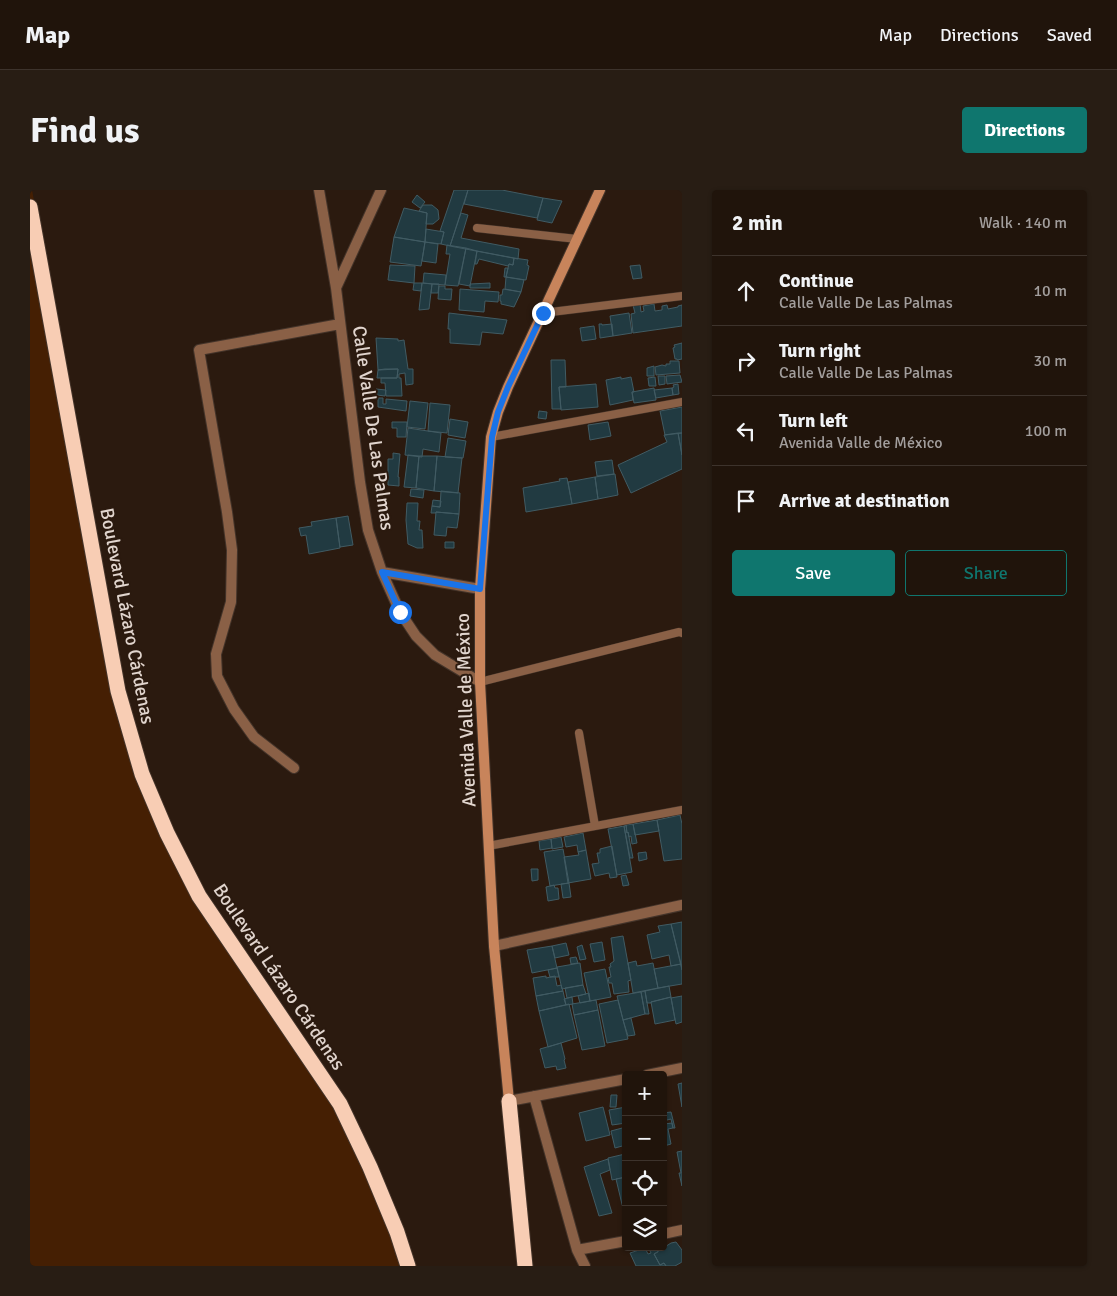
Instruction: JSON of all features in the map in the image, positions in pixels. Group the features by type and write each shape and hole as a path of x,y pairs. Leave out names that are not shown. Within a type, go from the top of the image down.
{"highway":[{"name":"Boulevard Lázaro Cárdenas","path":"30,207 118,691 142,774 167,833 198,896 340,1104 370,1167 397,1232 408,1266"},
{"path":"509,1101 525,1266"}],"main road":[{"name":"Avenida Valle de México","path":"509,1101 494,946 480,682 480,589 492,437 498,412 508,387 600,190"}],"street":[{"name":"Calle Valle De Las Palmas","path":"319,190 336,288 360,482 368,530 382,572 400,612 416,636 435,655 480,682"},
{"path":"336,288 381,190"},
{"path":"294,768 254,737 234,709 217,676 216,654 231,602 232,550 198,350 340,324"},
{"path":"382,572 480,589"},
{"path":"494,946 682,905"},
{"path":"667,1071 682,1068"},
{"path":"509,1101 622,1080"},
{"path":"534,1096 577,1250 585,1266"},
{"path":"667,1233 682,1230"},
{"path":"577,1250 622,1242"}],"lane":[{"path":"477,228 577,238"},
{"path":"543,313 682,296"},
{"path":"492,437 682,402"},
{"path":"480,682 679,632 682,633"},
{"path":"579,733 595,826"},
{"path":"488,846 682,810"}],"shaded area":[{"path":"30,190 32,190 96,531 124,716 198,897 316,1070 364,1158 417,1266 30,1266"}],"building":[{"path":"454,190 468,190 450,246 441,244 444,232 440,231"},
{"path":"468,190 502,190 543,198 537,218 464,204"},
{"path":"417,195 425,202 420,208 412,202"},
{"path":"543,198 562,201 552,223 537,220"},
{"path":"423,205 432,205 438,210 439,219 433,224 426,224 427,213 419,211"},
{"path":"404,208 427,213 425,242 394,237"},
{"path":"461,213 468,215 461,238 519,249 518,259 450,246"},
{"path":"426,229 444,232 441,244 425,242"},
{"path":"394,237 425,242 421,266 390,262"},
{"path":"425,242 438,244 436,263 422,261"},
{"path":"447,245 466,248 458,286 445,285 450,254 446,254"},
{"path":"466,248 477,251 470,286 459,284"},
{"path":"477,251 514,258 513,265 509,264 508,266 479,259 477,264 475,264"},
{"path":"514,258 528,260 527,265 529,266 526,280 506,277 509,264 513,265"},
{"path":"390,265 415,266 414,283 388,280"},
{"path":"640,265 642,278 633,279 630,266"},
{"path":"505,268 508,268 506,277 504,277"},
{"path":"424,273 446,275 445,285 423,283"},
{"path":"506,277 524,280 521,292 505,289"},
{"path":"414,283 422,283 421,291 413,290"},
{"path":"422,283 432,284 429,309 419,310"},
{"path":"490,283 490,288 470,288 470,284"},
{"path":"432,284 439,284 438,293 431,293"},
{"path":"439,286 445,286 445,289 452,289 451,300 438,299"},
{"path":"460,289 499,292 498,302 485,301 484,312 459,310"},
{"path":"503,289 521,292 514,307 501,304 500,295 502,295"},
{"path":"640,304 641,312 644,311 643,306 654,304 655,311 662,310 662,306 667,305 668,309 682,305 682,326 633,333 631,314 635,313 633,305"},
{"path":"449,313 507,320 503,334 482,332 480,345 450,343 450,329 448,329"},
{"path":"629,313 632,333 613,336 610,316"},
{"path":"599,324 612,324 613,336 600,338"},
{"path":"594,326 596,339 582,341 580,328"},
{"path":"376,338 404,340 408,369 413,369 413,384 406,385 405,373 399,374 402,396 386,396 385,383 381,383 381,378 397,378 398,369 378,370"},
{"path":"682,343 682,359 677,360 675,359 673,348 675,347 674,345"},
{"path":"551,360 565,360 566,387 559,387 561,409 552,409"},
{"path":"670,361 679,361 680,373 656,375 655,367 666,366 666,364 670,364"},
{"path":"654,366 654,376 647,376 647,368"},
{"path":"398,369 397,378 377,378 378,370"},
{"path":"680,375 682,382 667,384 666,376"},
{"path":"658,376 665,376 665,384 659,385"},
{"path":"621,377 621,379 631,377 634,392 632,392 633,400 610,405 606,380"},
{"path":"655,377 656,386 649,386 648,378"},
{"path":"596,384 598,407 561,410 559,387"},
{"path":"678,384 679,394 673,395 673,385"},
{"path":"654,388 656,400 634,403 632,392"},
{"path":"672,388 673,395 656,398 654,390"},
{"path":"376,389 386,390 385,396 377,395"},
{"path":"378,398 383,398 383,404 386,404 386,399 407,401 406,411 378,407"},
{"path":"410,401 428,403 425,429 407,427"},
{"path":"430,403 450,405 447,433 428,431"},
{"path":"682,407 682,433 665,435 660,411"},
{"path":"539,411 547,412 546,419 538,418"},
{"path":"450,419 468,422 465,438 448,435"},
{"path":"392,422 407,422 406,437 397,437 397,428 392,428"},
{"path":"608,422 611,436 590,440 588,425"},
{"path":"408,428 441,433 439,452 423,449 422,457 405,455"},
{"path":"678,433 682,433 682,455"},
{"path":"678,433 682,455 682,469 631,493 618,465 667,442 664,435"},
{"path":"448,438 466,441 463,458 445,457"},
{"path":"393,453 400,454 399,486 388,485 388,459 393,459"},
{"path":"408,455 419,456 416,488 404,487"},
{"path":"419,456 437,456 434,491 416,488"},
{"path":"437,456 462,458 458,493 434,491"},
{"path":"612,460 614,474 597,476 595,462"},
{"path":"615,474 618,495 598,499 595,477"},
{"path":"595,477 598,499 572,504 568,482"},
{"path":"567,478 572,504 526,512 523,488"},
{"path":"411,489 424,490 423,498 410,496"},
{"path":"441,491 460,493 459,514 431,513 432,506 440,507"},
{"path":"433,500 441,501 440,507 432,506"},
{"path":"407,503 418,503 417,521 420,521 419,530 422,530 423,548 417,548 408,544"},
{"path":"436,512 459,514 457,528 447,527 446,536 434,535"},
{"path":"348,516 353,545 340,547 336,518"},
{"path":"336,518 340,548 309,554 306,535 301,536 299,528 312,526 311,522"},
{"path":"445,542 454,542 454,548 445,548"},
{"path":"680,815 682,824 682,859 664,861 657,820"},
{"path":"657,820 659,831 635,835 633,824"},
{"path":"633,824 637,843 632,844 626,825"},
{"path":"626,825 633,858 630,858 624,826"},
{"path":"624,826 632,872 617,875 608,829"},
{"path":"583,833 586,850 578,852 577,845 566,847 564,837"},
{"path":"561,837 563,847 552,849 551,839"},
{"path":"551,839 552,848 540,850 539,841"},
{"path":"612,846 617,877 610,878 609,873 595,876 592,864 599,863 597,853 600,853 600,849"},
{"path":"563,849 569,883 550,886 544,852"},
{"path":"586,850 591,879 568,883 564,857 579,855 578,852"},
{"path":"646,852 647,859 639,861 638,853"},
{"path":"531,869 538,869 538,880 532,881"},
{"path":"626,875 629,885 623,886 621,876"},
{"path":"569,883 571,897 563,898 561,884"},
{"path":"554,885 555,888 558,888 559,899 548,901 546,887"},
{"path":"682,922 682,970 671,924"},
{"path":"671,924 681,964 671,966 669,955 652,959 647,935 660,932 658,926"},
{"path":"623,936 631,980 628,981 629,992 614,994 612,983 609,983 608,978 611,977 610,964 614,961 611,938"},
{"path":"602,942 605,960 594,962 590,944"},
{"path":"566,943 569,955 555,958 552,946"},
{"path":"582,945 586,959 580,960 577,947"},
{"path":"552,946 557,968 532,973 527,950"},
{"path":"576,957 578,963 571,964 570,958"},
{"path":"636,961 637,966 653,963 658,988 633,993 628,963"},
{"path":"580,963 583,985 562,989 557,967"},
{"path":"681,964 682,984 658,988 654,969"},
{"path":"557,968 559,977 550,977 548,970"},
{"path":"605,969 611,997 590,1001 584,973"},
{"path":"546,976 546,978 555,976 557,986 561,985 563,991 536,996 533,978"},
{"path":"583,985 586,994 567,998 565,988"},
{"path":"669,986 671,997 647,1003 645,991"},
{"path":"563,991 566,1005 539,1011 536,996"},
{"path":"645,991 649,1014 645,1014 641,992"},
{"path":"641,992 645,1014 623,1020 617,996"},
{"path":"589,993 590,1001 580,1003 578,996"},
{"path":"682,996 682,1022 676,1024 671,998"},
{"path":"572,997 573,1004 566,1005 564,999"},
{"path":"671,997 675,1020 655,1024 651,1002"},
{"path":"596,1000 598,1010 574,1015 572,1004"},
{"path":"618,1000 628,1039 607,1043 599,1004"},
{"path":"569,1004 577,1038 548,1047 539,1011"},
{"path":"598,1010 605,1046 582,1050 574,1015"},
{"path":"631,1018 635,1035 628,1036 623,1020"},
{"path":"561,1043 566,1068 557,1070 556,1066 545,1068 540,1049"},
{"path":"682,1083 682,1107 678,1084"},
{"path":"611,1095 617,1095 616,1107 610,1107"},
{"path":"603,1107 610,1135 586,1141 579,1113"},
{"path":"622,1108 622,1124 612,1125 609,1110"},
{"path":"667,1112 671,1112 675,1128 673,1128 671,1119 667,1120"},
{"path":"672,1123 673,1128 668,1129 671,1144 667,1145 667,1124"},
{"path":"622,1128 622,1146 615,1148 611,1131"},
{"path":"682,1151 682,1186 677,1152"},
{"path":"622,1155 622,1178 612,1180 608,1158"},
{"path":"608,1159 610,1170 600,1174 612,1213 599,1216 584,1167"},
{"path":"622,1178 622,1204 616,1179"},
{"path":"676,1242 682,1250 682,1262 675,1266 666,1266 664,1263 660,1265 654,1254 659,1251 667,1251 667,1246"},
{"path":"646,1251 648,1254 651,1253 650,1251 658,1251 654,1254 660,1265 664,1263 666,1266 636,1266 630,1253"}],"route":[{"path":"400,612 382,572 480,589 492,437 498,412 508,387 543,313"}]}
